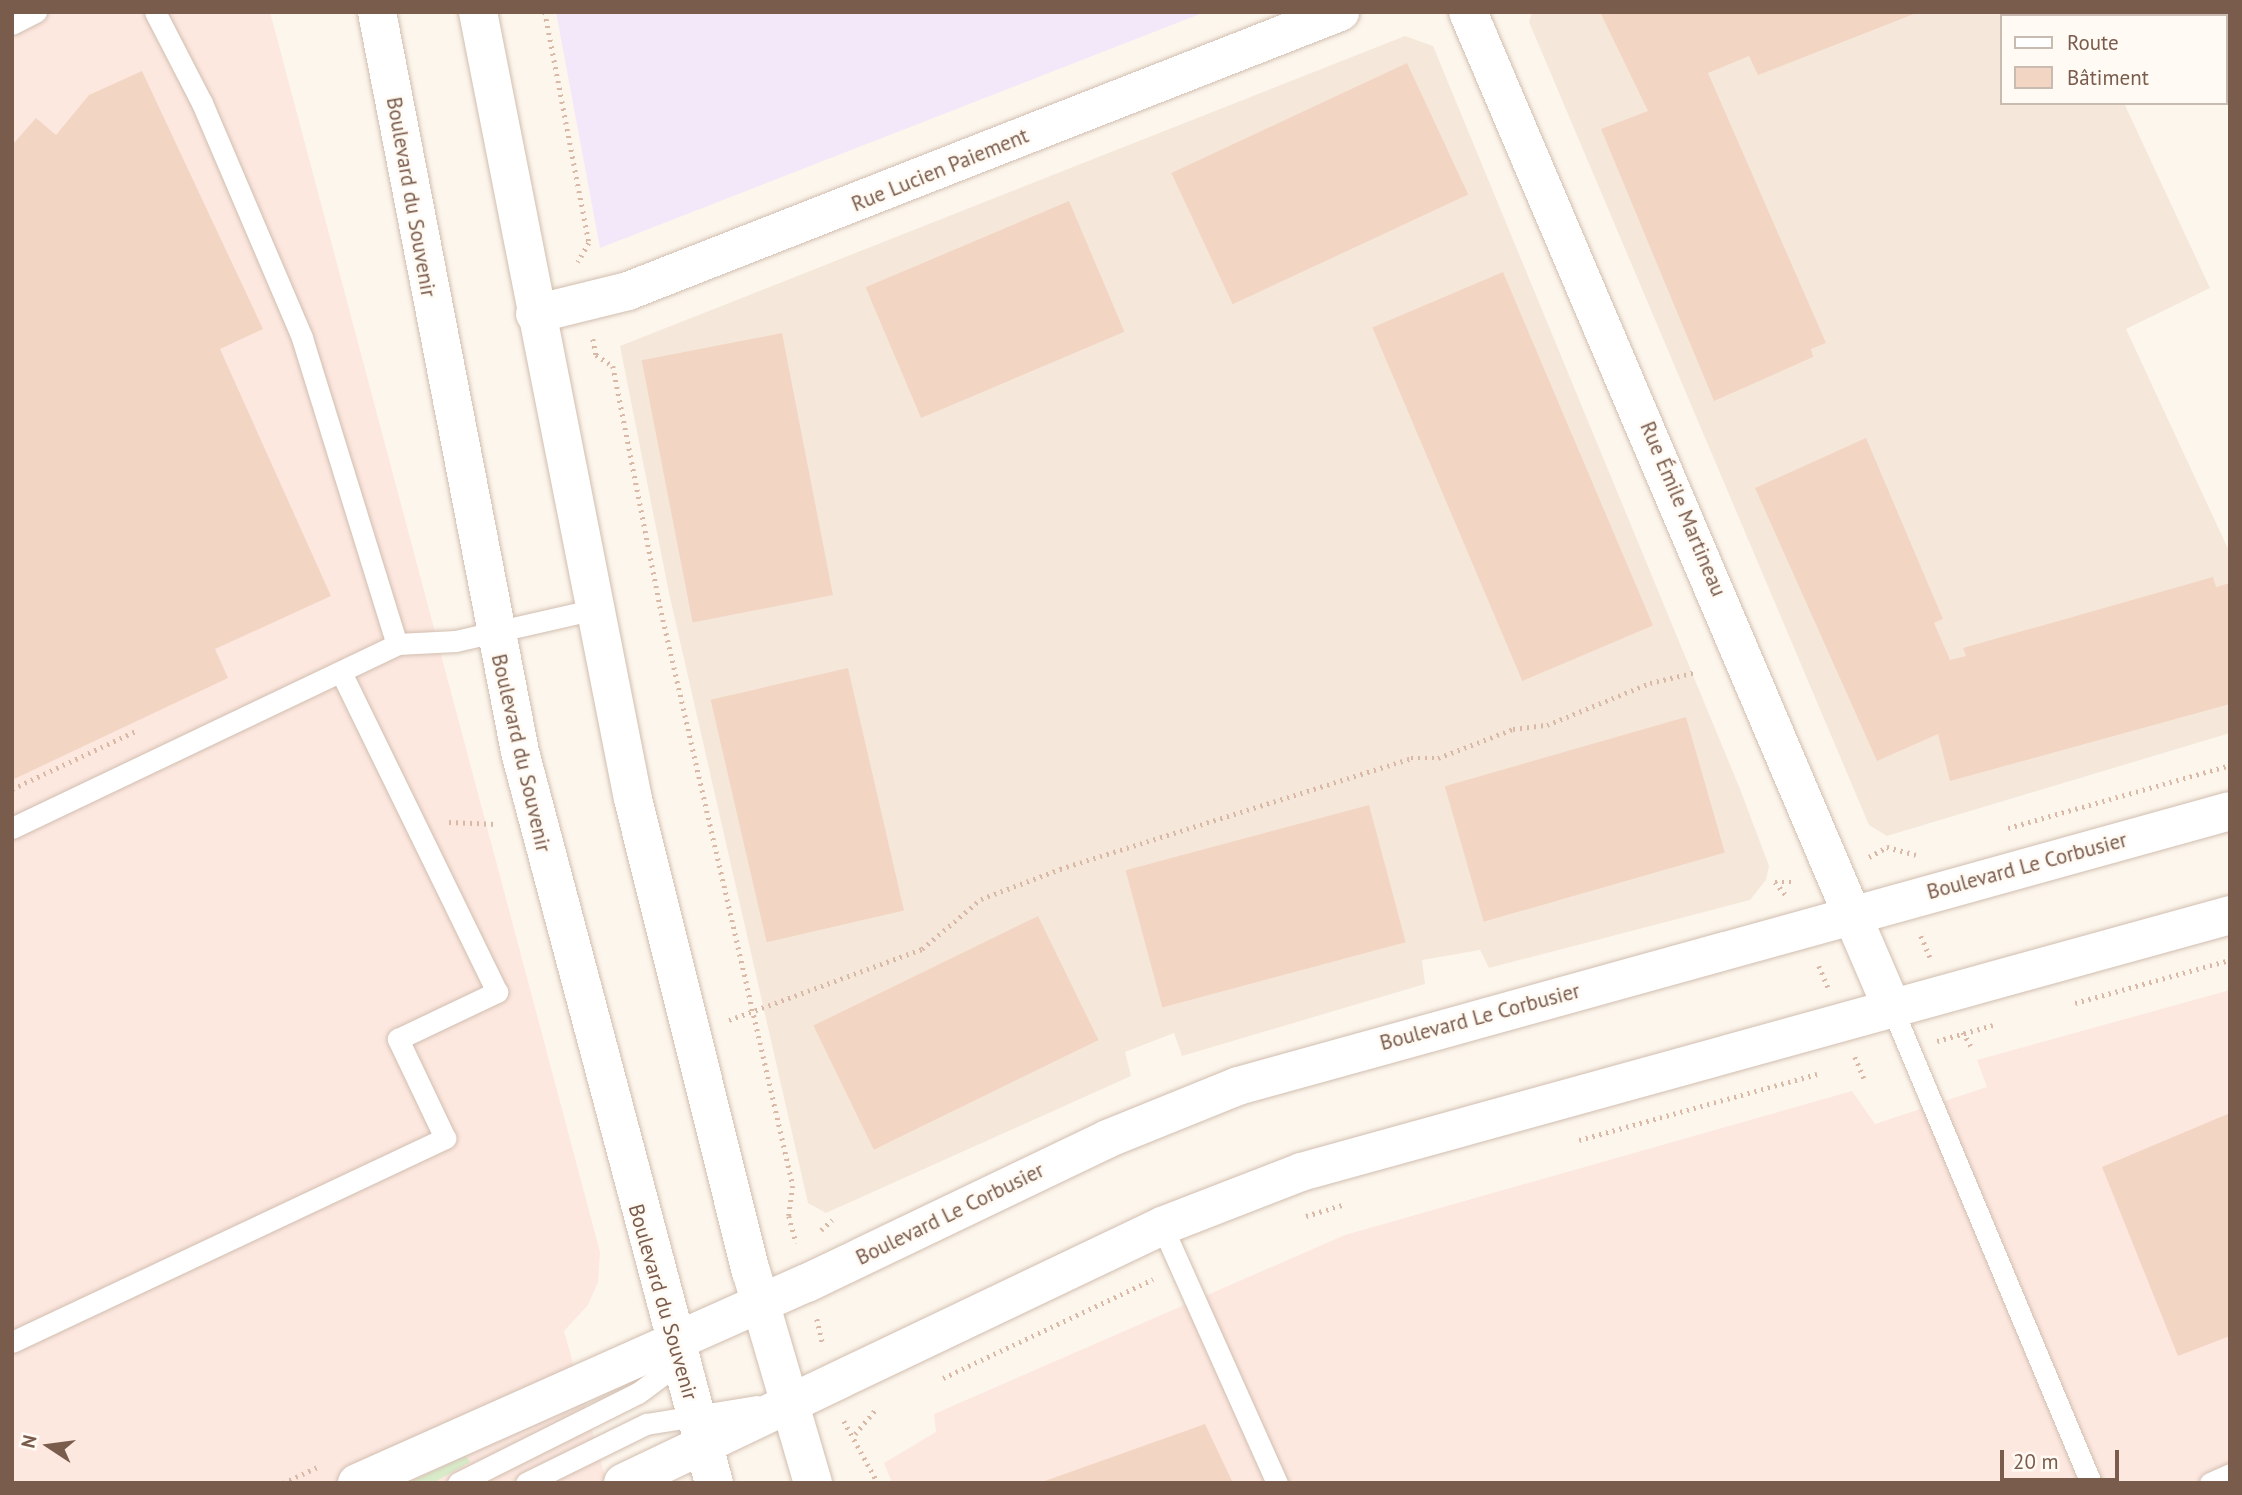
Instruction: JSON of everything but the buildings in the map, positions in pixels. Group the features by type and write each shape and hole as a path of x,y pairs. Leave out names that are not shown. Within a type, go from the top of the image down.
{"street":[{"name":"Boulevard du Souvenir","path":"377,12 494,633 544,857 714,1483"},
{"path":"478,12 591,610 672,966 760,1303 813,1483"},
{"name":"Rue Lucien Paiement","path":"535,314 628,291 1340,12"},
{"name":"Rue Émile Martineau","path":"1468,12 1892,1008"},
{"name":"Boulevard Le Corbusier","path":"357,1483 677,1352 760,1303 1071,1155 1225,1091 2230,811"},
{"path":"622,1483 699,1430 788,1401 1162,1226 1337,1160 2230,915"}],"lane":[{"path":"12,24 36,12"},
{"path":"155,12 202,103 302,338 397,643"},
{"path":"12,828 397,643 494,633 591,610"},
{"path":"12,1342 445,1138 398,1039 497,992 341,672"},
{"path":"1892,1008 2091,1483"},
{"path":"1162,1226 1277,1483"},
{"name":"Boulevard Le Corbusier","path":"457,1483 638,1393 677,1352"},
{"path":"526,1483 646,1424 699,1430"},
{"path":"2210,1483 2230,1475"}],"path":[{"path":"545,12 589,243 578,261"},
{"path":"596,355 613,366 751,1013 793,1186 791,1205"},
{"path":"727,1020 922,949 981,899 1060,869 1411,758 1438,758 1513,729 1548,725 1650,683 1696,672"},
{"path":"128,726 131,733"},
{"name":"Boulevard Le Corbusier","path":"1998,831 2230,765"},
{"path":"420,834 457,821 497,824"},
{"name":"Boulevard Le Corbusier","path":"1905,900 1887,847 1908,855 1928,851"},
{"path":"1775,882 1803,928 1864,1078"},
{"path":"1905,900 1973,1049"},
{"path":"2069,1004 2230,960"},
{"path":"1980,1029 2005,1021"},
{"path":"1572,1142 1827,1071"},
{"path":"1295,1219 1357,1201"},
{"path":"878,1483 855,1434 887,1403"}],"shaded area":[{"path":"12,12 270,12 600,1252 598,1282 588,1305 564,1331 607,1483 12,1483"},
{"path":"556,12 1205,12 600,248"},
{"path":"1532,12 2082,12 2000,14 2000,105 2125,105 2210,288 2126,329 2230,553 2230,733 1887,836 1869,825 1529,22"},
{"path":"1405,36 1433,46 1740,789 1769,866 1766,880 1750,900 1489,968 1480,950 1422,960 1425,984 1182,1056 1174,1033 1125,1052 1131,1076 826,1213 808,1203 669,593 620,346"},
{"path":"2230,990 2230,1483 892,1483 884,1463 936,1432 934,1414 1345,1235 1852,1091 1875,1124 1987,1087 1977,1060"}],"green space":[{"path":"466,1456 470,1462 433,1483 408,1483"}]}
